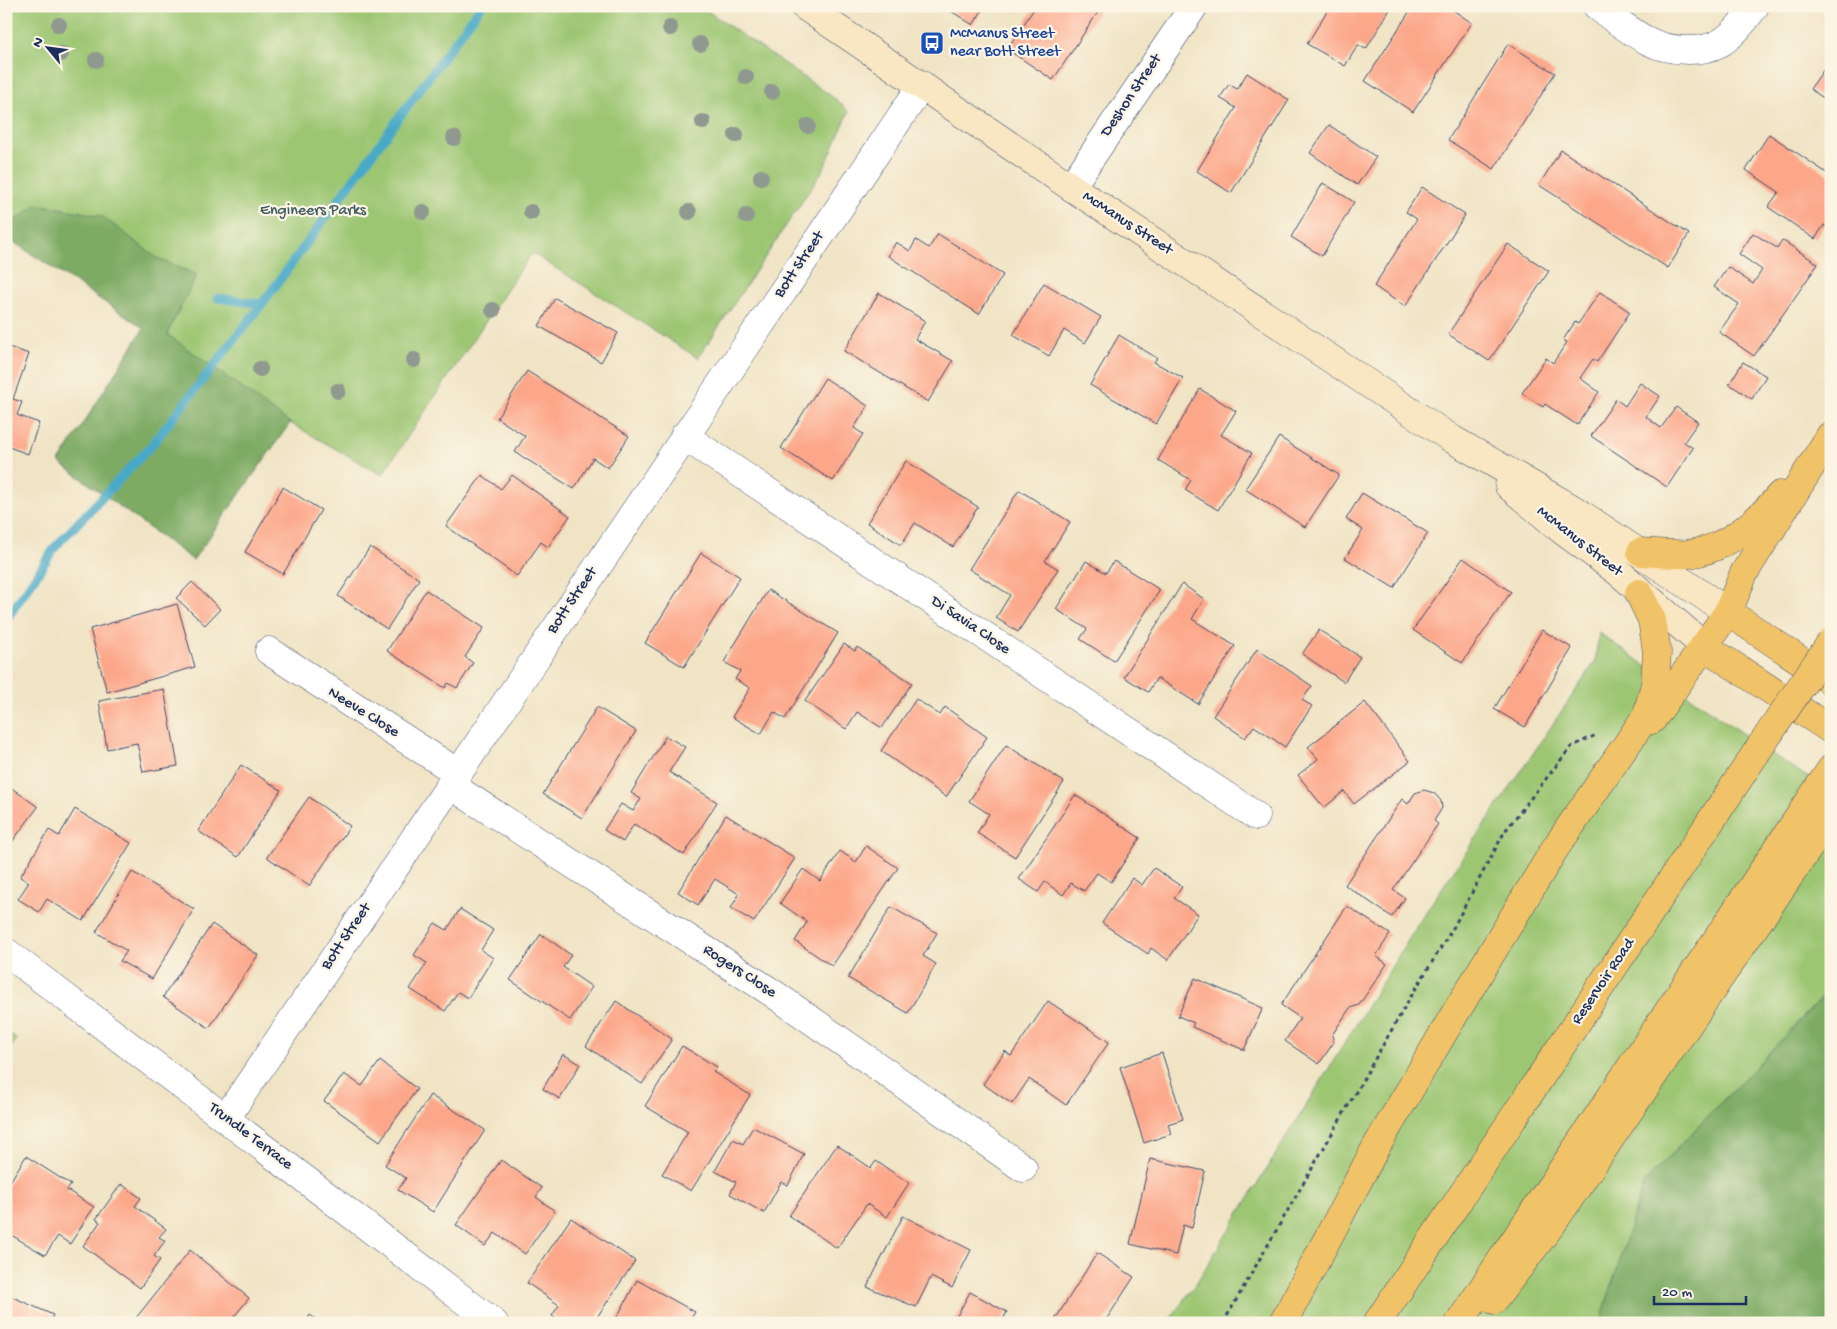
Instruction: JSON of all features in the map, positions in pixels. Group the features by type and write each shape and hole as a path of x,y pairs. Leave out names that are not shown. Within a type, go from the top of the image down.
{"main road":[{"path":"1641,552 1688,554 1719,545 1735,536 1768,509 1830,436"},
{"path":"1611,768 1635,744 1728,612 1744,573 1830,436"},
{"path":"1283,1323 1376,1147 1427,1060 1554,850 1647,715 1655,684 1657,652 1652,620 1639,593"},
{"path":"1728,612 1831,682"},
{"name":"Reservoir Road","path":"1377,1323 1831,642"},
{"path":"1704,646 1831,730"},
{"path":"1459,1323 1831,769"},
{"path":"1477,1323 1552,1224 1831,815"}],"street":[{"name":"McManus Street","path":"804,6 1071,187 1452,439 1575,510 1641,552 1728,612"},
{"name":"Deshon Street","path":"1071,187 1194,6"},
{"path":"1597,6 1649,42 1673,49 1700,49 1720,43 1741,25 1754,6"},
{"name":"Bott Street","path":"226,1118 922,85"},
{"name":"Di Savia Close","path":"684,436 1256,816"},
{"name":"McManus Street","path":"1452,439 1562,531 1617,572 1639,593 1704,646"},
{"name":"Neeve Close","path":"269,651 454,779"},
{"name":"Rogers Close","path":"454,779 772,992 1023,1168"},
{"name":"Trundle Terrace","path":"6,952 494,1323"}],"path":[{"path":"1223,1323 1405,1007 1453,928 1505,831 1571,747 1600,732"}],"green space":[{"name":"Engineers Parks","path":"6,6 700,6 837,100 849,112 823,170 698,358 532,253 382,475 290,423 193,560 59,462 144,328 6,237"},
{"path":"38,204 102,216 157,258 197,275 167,334 290,423 193,560 59,462 144,328 6,237 6,226"},
{"path":"1599,633 1773,755 1831,792 1831,988 1644,1183 1600,1323 1167,1323 1195,1285 1425,913 1595,662"},
{"path":"1831,988 1831,1323 1600,1323 1644,1183"},
{"path":"6,1031 17,1040 6,1052"}],"building":[{"path":"943,6 985,6 973,25"},
{"path":"1036,6 1102,6 1053,80 1007,49"},
{"path":"1330,6 1392,6 1366,49 1358,45 1345,66 1307,44"},
{"path":"1413,6 1447,6 1472,23 1413,112 1365,81"},
{"path":"1508,44 1555,73 1494,169 1448,140"},
{"path":"1831,59 1831,103 1810,89"},
{"path":"1247,73 1289,100 1231,193 1197,171 1236,108 1220,98 1229,84 1237,89"},
{"path":"1329,125 1376,157 1357,185 1310,153"},
{"path":"1769,134 1831,176 1831,229 1824,225 1815,239 1768,207 1779,192 1746,170"},
{"path":"1561,150 1689,234 1668,268 1539,185"},
{"path":"1323,183 1354,202 1322,256 1291,237"},
{"path":"1422,187 1465,215 1405,307 1374,286 1417,219 1406,212"},
{"path":"1753,233 1777,248 1782,240 1818,264 1754,356 1719,332 1739,304 1714,287 1728,267 1753,284 1762,270 1739,254"},
{"path":"938,234 1003,275 979,314 888,256 896,242 910,251 916,240 929,248"},
{"path":"1508,244 1549,271 1489,361 1448,334"},
{"path":"1044,283 1101,317 1085,343 1064,330 1049,356 1013,335"},
{"path":"1600,292 1630,312 1597,362 1593,359 1580,378 1599,392 1577,425 1545,404 1543,407 1522,393 1546,358 1553,363 1567,342 1563,340 1575,322 1578,324"},
{"path":"879,293 925,321 915,339 953,361 928,402 844,351"},
{"path":"555,298 618,333 601,362 539,326"},
{"path":"1119,335 1157,358 1154,362 1183,378 1156,424 1090,385"},
{"path":"6,346 29,354 13,399 22,402 17,415 39,423 28,454 6,446"},
{"path":"1743,362 1766,376 1752,399 1729,384"},
{"path":"527,371 629,436 608,468 593,458 574,489 515,452 525,436 497,418"},
{"path":"825,378 868,406 854,428 863,434 833,481 781,448"},
{"path":"1640,383 1660,396 1646,417 1661,428 1676,407 1698,422 1684,442 1693,448 1667,487 1591,436 1616,399 1625,406"},
{"path":"1200,389 1236,411 1221,435 1252,453 1218,510 1185,490 1191,480 1158,460"},
{"path":"1279,437 1339,475 1305,527 1245,489"},
{"path":"906,461 978,507 953,547 915,523 901,545 867,523"},
{"path":"482,475 501,489 512,475 570,516 548,547 541,542 517,576 446,526"},
{"path":"283,487 321,510 283,574 245,552"},
{"path":"1019,490 1070,522 1045,561 1058,569 1018,632 996,618 1010,595 969,569"},
{"path":"1362,493 1428,533 1394,588 1345,558 1363,530 1346,519"},
{"path":"370,547 419,579 387,629 338,596"},
{"path":"701,553 740,577 684,667 645,643"},
{"path":"1463,558 1511,592 1462,663 1413,630"},
{"path":"1086,561 1106,573 1114,561 1160,590 1114,661 1080,639 1087,629 1056,609"},
{"path":"192,582 220,609 205,625 176,598"},
{"path":"1182,584 1204,599 1192,619 1235,646 1198,704 1157,678 1148,692 1124,677"},
{"path":"426,590 484,628 465,657 473,663 457,688 448,683 445,688 387,651"},
{"path":"768,590 838,633 785,719 774,712 761,734 732,717 750,688 735,679 740,671 724,662"},
{"path":"177,604 195,667 107,692 90,629"},
{"path":"1319,630 1360,657 1344,682 1302,654"},
{"path":"1542,630 1572,648 1525,727 1494,709"},
{"path":"844,644 855,651 857,647 912,683 882,728 857,712 846,729 805,701"},
{"path":"1257,649 1312,686 1302,700 1312,706 1285,747 1254,726 1245,738 1213,716"},
{"path":"164,689 178,766 143,772 137,743 107,749 99,701"},
{"path":"916,699 940,715 945,707 987,737 946,797 881,751"},
{"path":"1365,702 1410,761 1354,804 1344,791 1324,808 1298,775 1318,759 1308,747"},
{"path":"597,707 636,731 582,818 543,794"},
{"path":"666,736 685,747 669,772 717,802 684,855 634,824 623,842 604,830 621,804 633,811 641,799 631,793"},
{"path":"1006,745 1064,782 1015,857 977,833 989,814 969,801"},
{"path":"6,765 12,768 6,776"},
{"path":"241,765 281,790 238,857 198,831"},
{"path":"6,784 38,807 6,850"},
{"path":"1424,790 1434,793 1441,801 1442,808 1434,821 1438,824 1393,890 1405,898 1392,917 1345,885 1402,799 1408,804 1415,793"},
{"path":"1075,795 1140,838 1111,882 1097,873 1084,891 1071,883 1063,895 1045,882 1038,892 1019,879"},
{"path":"309,797 350,826 309,886 267,857"},
{"path":"75,809 131,843 83,921 47,899 39,912 18,899 29,882 20,877 49,830 59,836"},
{"path":"726,815 795,858 754,922 731,908 739,894 715,879 698,905 678,892"},
{"path":"866,846 898,868 832,966 795,941 807,922 780,903 803,869 820,881 840,851 856,862"},
{"path":"1154,868 1182,887 1174,898 1198,914 1168,960 1151,948 1148,954 1102,923 1132,878 1142,885"},
{"path":"132,872 194,909 152,979 120,961 127,951 96,932"},
{"path":"1347,906 1390,934 1376,956 1387,964 1359,1005 1350,1008 1332,1035 1334,1042 1319,1064 1285,1041 1300,1018 1281,1005"},
{"path":"891,907 937,933 923,956 936,964 908,1013 848,978"},
{"path":"460,909 493,930 481,950 493,958 468,998 458,992 445,1011 410,989 427,963 414,955 435,923 447,930"},
{"path":"212,924 258,955 209,1028 163,997"},
{"path":"541,934 571,955 563,967 592,987 570,1020 510,980"},
{"path":"1195,978 1263,1008 1244,1050 1192,1027 1194,1023 1178,1016"},
{"path":"616,1001 672,1039 642,1084 586,1046"},
{"path":"1048,1001 1109,1042 1066,1105 1029,1079 1012,1104 983,1084 1005,1051 1011,1056"},
{"path":"682,1046 717,1067 713,1072 750,1095 691,1191 662,1174 688,1132 645,1106"},
{"path":"1162,1053 1183,1119 1168,1124 1171,1134 1144,1143 1120,1067"},
{"path":"563,1054 580,1064 560,1099 543,1089"},
{"path":"380,1061 417,1089 380,1141 324,1101 344,1074 362,1086"},
{"path":"430,1095 485,1130 433,1212 398,1190 406,1178 385,1165"},
{"path":"753,1127 804,1154 788,1185 781,1182 764,1213 730,1194 736,1182 715,1171 733,1139 743,1144"},
{"path":"837,1145 871,1168 876,1161 909,1183 887,1217 867,1204 837,1248 789,1216"},
{"path":"26,1156 71,1185 67,1190 94,1207 70,1244 58,1236 45,1255 6,1232 6,1188"},
{"path":"1150,1159 1205,1171 1192,1228 1183,1225 1176,1255 1130,1244"},
{"path":"501,1160 542,1188 536,1197 555,1211 525,1254 495,1233 485,1246 456,1225"},
{"path":"121,1184 141,1198 135,1206 166,1229 159,1237 165,1241 154,1256 160,1260 140,1288 83,1246 100,1222 96,1219"},
{"path":"903,1216 971,1250 952,1288 931,1277 916,1307 867,1287"},
{"path":"571,1218 635,1261 593,1323 562,1323 552,1316 559,1305 527,1283"},
{"path":"190,1250 249,1298 229,1323 132,1323"},
{"path":"1097,1253 1134,1277 1104,1323 1053,1323"},
{"path":"637,1280 695,1312 688,1323 614,1323"},
{"path":"970,1292 1007,1312 1001,1323 953,1323"},
{"path":"6,1294 53,1315 50,1323 6,1323"},
{"path":"310,1315 321,1323 305,1323"},
{"path":"720,1318 728,1323 717,1323"}],"waterway":[{"path":"218,298 262,304 481,6"},
{"path":"6,620 56,546 151,446 262,304"}],"place":[{"name":"McManus Street near Bott Street","path":"932,43"}]}
